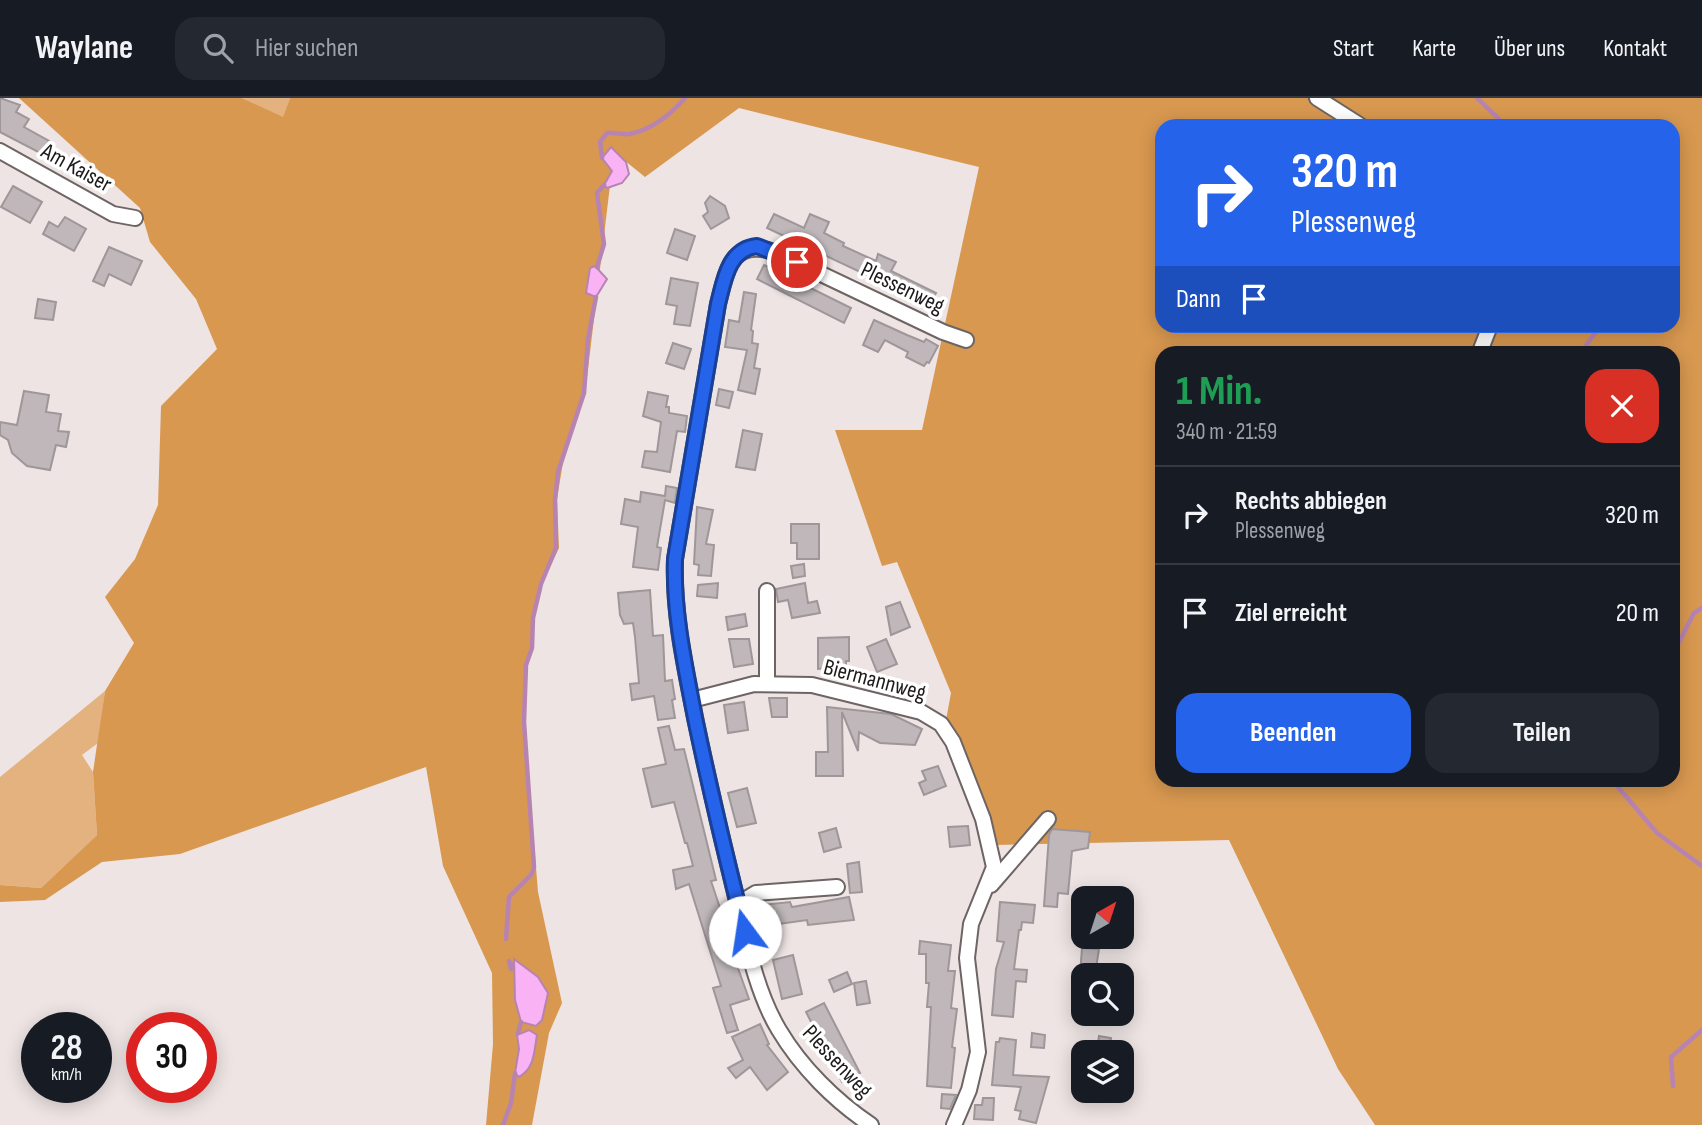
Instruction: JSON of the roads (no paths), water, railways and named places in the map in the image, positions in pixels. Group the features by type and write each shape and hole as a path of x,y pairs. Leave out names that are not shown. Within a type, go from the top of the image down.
{"street":[{"path":"1317,98 1350,119"},
{"name":"Am Kaiser","path":"0,150 113,214 135,218"},
{"name":"Plessenweg","path":"871,1125 825,1088 778,1029 760,985 738,904 692,700 674,599 675,559 718,304 725,276 734,260 751,247 775,252 943,332 966,340"},
{"path":"767,591 767,684"},
{"name":"Biermannweg","path":"692,700 728,688 767,684 812,685 863,695 922,712 941,724 953,742 973,790 992,849 994,867 987,889"},
{"path":"954,1125 969,1090 978,1052 967,958 971,924 987,889 1048,819"},
{"path":"738,904 757,893 837,887"}],"waterway":[{"path":"602,158 600,142 607,133 629,134 645,129 667,116 685,98"},
{"path":"1477,98 1499,119"},
{"path":"597,267 604,244 597,193 604,185"},
{"path":"506,939 509,897 531,875 534,867 524,722 526,665 532,648 533,618 541,584 556,548 555,500 558,472 584,393 588,339 596,297"},
{"path":"1586,346 1595,333"},
{"path":"1680,640 1694,613 1702,608"},
{"path":"1618,787 1657,833 1702,866"},
{"path":"509,961 511,969 512,964"},
{"path":"518,1033 521,1022"},
{"path":"1673,1086 1671,1057 1702,1030"},
{"path":"503,1125 511,1103 515,1073"}]}
